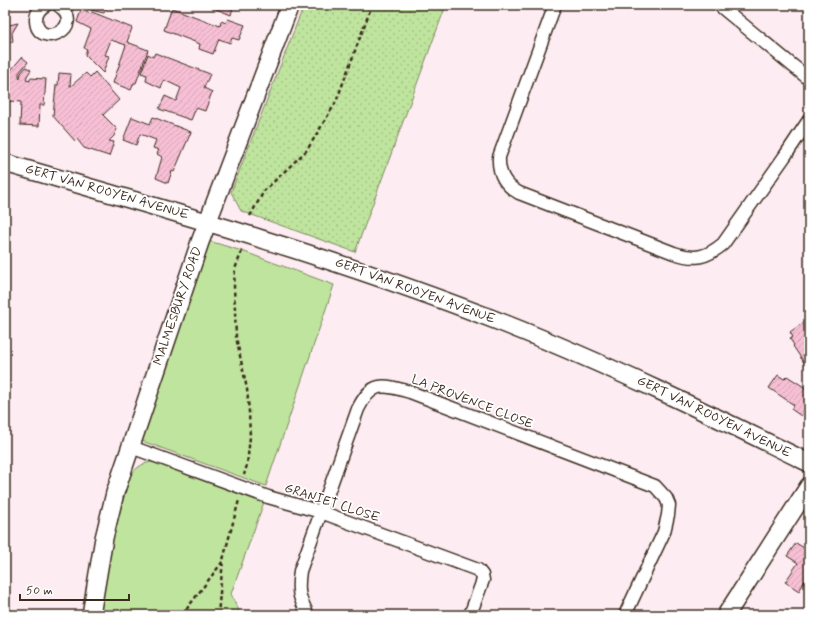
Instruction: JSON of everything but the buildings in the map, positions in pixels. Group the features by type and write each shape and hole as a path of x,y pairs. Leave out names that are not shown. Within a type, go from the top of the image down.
{"street":[{"path":"46,5 41,8 38,13 36,18 37,25 45,34 51,35 62,31 66,26 66,14 63,8 58,5"},
{"name":"MALMESBURY ROAD","path":"90,615 106,530 115,492 207,222 290,5"},
{"path":"555,5 499,157 499,165 504,180 512,189 520,193 674,253 687,257 698,257 714,251 723,244 786,156 809,120"},
{"path":"720,5 809,79"},
{"name":"GERT VAN ROOYEN AVENUE","path":"5,163 245,233 376,276 502,323 638,380 809,463"},
{"name":"LA PROVENCE CLOSE","path":"308,615 300,599 298,588 300,571 358,410 363,400 375,388 381,386 391,386 410,392 655,486 666,498 668,515 664,532 625,615"},
{"name":"GRANIET CLOSE","path":"130,447 268,497 321,512 478,570 482,575 483,580 470,615"},
{"path":"726,615 809,486"}],"path":[{"path":"250,216 264,191 307,150 336,102 372,5"},
{"path":"242,251 235,269 234,286 236,337 247,389 249,412 249,444 247,465 243,478"},
{"path":"218,615 223,560 240,494"},
{"path":"182,615 223,560"}],"green space":[{"path":"304,5 446,5 355,252 241,211 231,192"},
{"path":"209,241 242,251 334,285 266,486 142,441"},
{"path":"151,462 264,502 231,594 241,615 100,615 109,549 130,476 139,467"}]}
